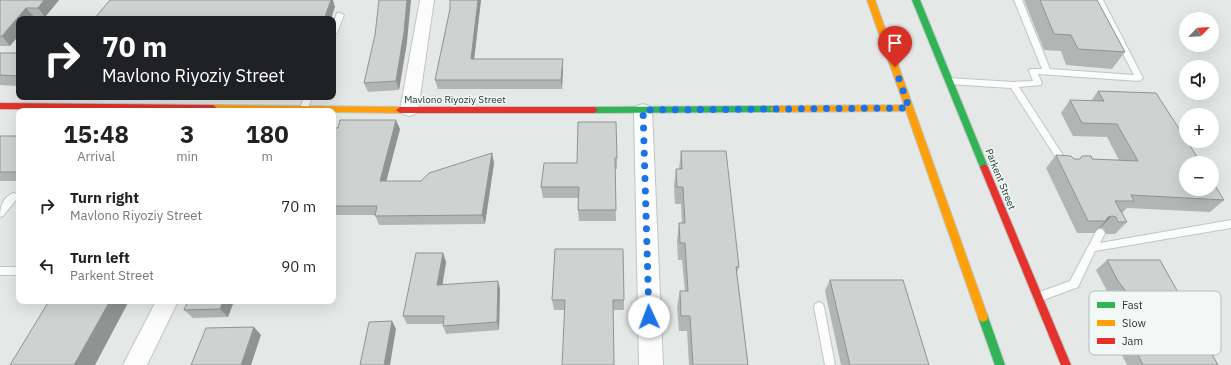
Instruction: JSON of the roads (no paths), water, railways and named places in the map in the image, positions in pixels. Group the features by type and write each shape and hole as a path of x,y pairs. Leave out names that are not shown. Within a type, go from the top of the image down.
{"street":[{"path":"409,110 427,0"},
{"path":"871,0 1000,365"},
{"name":"Parkent Street","path":"916,0 1066,365"},
{"name":"Mavlono Riyoziy Street","path":"0,106 131,108"},
{"name":"Mavlono Riyoziy Street","path":"336,110 909,108"},
{"path":"643,110 651,365"},
{"path":"135,365 166,304"}],"lane":[{"path":"1018,0 1047,72"},
{"path":"949,81 1013,85 1038,83 1033,71 1139,78 1100,0"},
{"path":"336,25 340,15"},
{"path":"1013,85 1067,168"},
{"path":"0,213 13,197"},
{"path":"1092,248 1231,224"},
{"path":"1037,297 1074,284 1100,233"},
{"path":"0,271 16,271"},
{"path":"819,307 830,365"}]}
